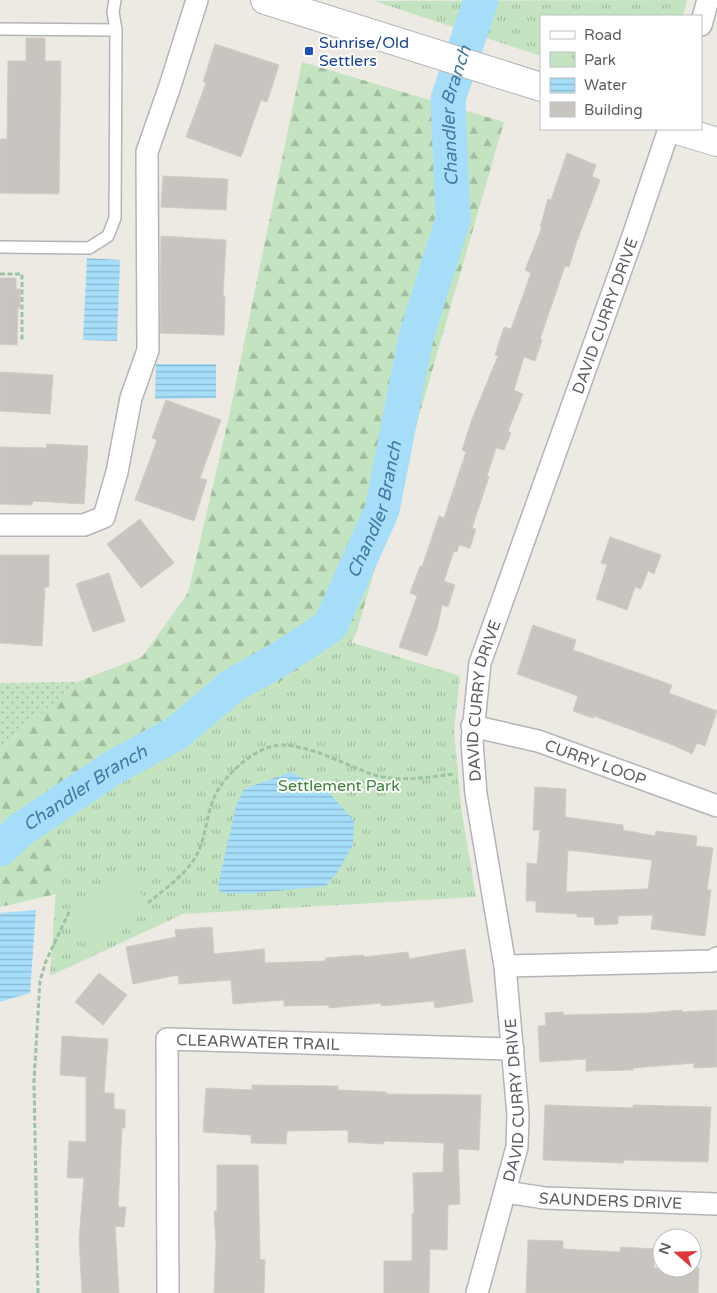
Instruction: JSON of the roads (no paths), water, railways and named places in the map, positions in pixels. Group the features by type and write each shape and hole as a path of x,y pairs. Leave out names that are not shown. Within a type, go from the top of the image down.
{"main road":[{"path":"264,0 540,87"},
{"path":"677,130 717,142"}],"street":[{"path":"0,525 84,524 104,517 117,472 131,398 148,350 146,152 170,86 197,0"},
{"path":"702,21 708,0"},
{"name":"DAVID CURRY DRIVE","path":"477,1293 517,1148 518,1115 505,966 476,794 472,726 480,663 633,236 669,130"},
{"name":"CURRY LOOP","path":"472,726 538,741 717,806"},
{"path":"505,966 712,961 717,958"},
{"name":"CLEARWATER TRAIL","path":"168,1293 166,1039 513,1050"},
{"name":"SAUNDERS DRIVE","path":"505,1192 545,1198 717,1204"}],"lane":[{"path":"0,246 89,248 108,236 115,218 116,30 113,12 115,0"},
{"path":"0,29 116,30"}],"water":[{"path":"87,258 120,260 117,341 83,340"},
{"path":"156,364 216,364 216,398 155,399"},
{"path":"290,772 326,789 354,821 353,844 339,870 326,886 246,894 220,893 218,885 236,806 244,789"},
{"path":"36,910 30,993 0,1002 0,913"}],"waterway":[{"name":"Chandler Branch","path":"0,849 23,828 114,767 177,733 232,686 280,659 330,626 382,510 416,337 453,219 448,99 481,0"}],"place":[{"name":"Sunrise/Old Settlers","path":"309,51"}],"park label":[{"name":"Settlement Park","path":"339,785"}]}
